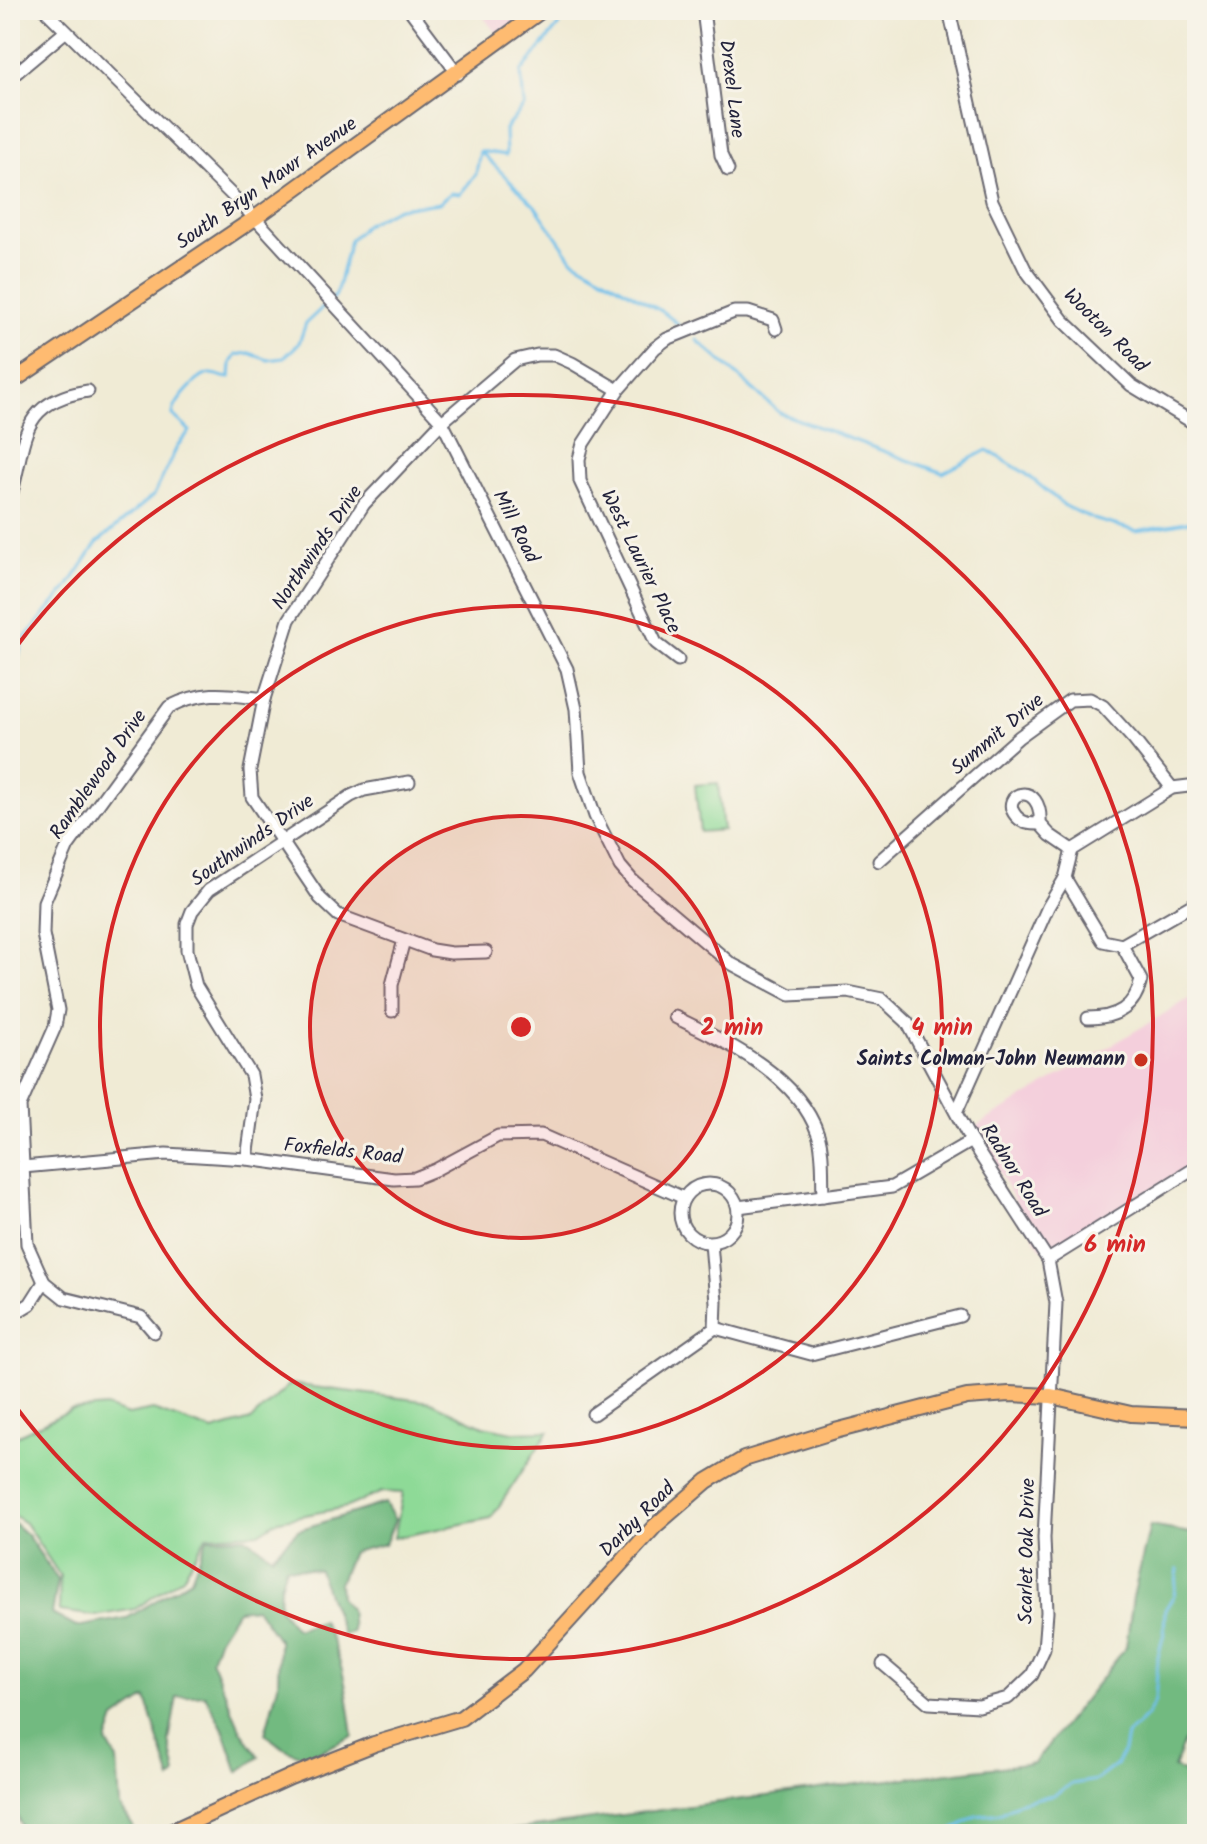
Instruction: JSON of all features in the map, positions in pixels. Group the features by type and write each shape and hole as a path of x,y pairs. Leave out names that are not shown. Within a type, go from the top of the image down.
{"main road":[{"name":"South Bryn Mawr Avenue","path":"10,383 255,218 458,74 542,10"},
{"name":"Darby Road","path":"166,1834 290,1777 361,1749 461,1718 524,1670 655,1526 707,1481 744,1459 948,1401 1009,1394 1051,1396 1131,1414 1197,1417"}],"street":[{"name":"Mill Road","path":"45,10 255,218 442,422 567,669 576,709 580,772 595,816 620,866 632,880 730,963 758,979 790,995 848,992 882,999 907,1022"},
{"path":"410,10 458,74"},
{"name":"Drexel Lane","path":"703,10 721,155 728,170"},
{"name":"Wooton Road","path":"949,10 992,201 1025,269 1063,320 1131,385 1197,425"},
{"path":"10,78 65,32"},
{"name":"West Laurier Place","path":"678,660 656,643 580,481 579,459 583,444 618,390 655,348 667,339 734,312 748,312 773,320 776,329"},
{"name":"Northwinds Drive","path":"486,952 432,950 354,922 329,909 252,797 250,770 264,699 289,620 364,504 442,422 515,360 537,355 554,355 618,390"},
{"path":"10,499 22,438 36,414 64,395 88,391"},
{"name":"Ramblewood Drive","path":"44,1282 27,1244 20,1106 55,1027 58,1010 43,934 44,902 68,846 169,707 190,696 217,692 264,699"},
{"name":"Summit Drive","path":"879,861 1019,737 1070,700 1090,699 1103,706 1172,788"},
{"name":"Southwinds Drive","path":"247,1159 255,1099 251,1075 196,986 187,950 187,924 198,900 209,890 281,840 364,790 409,782"},
{"path":"957,1111 1048,907 1065,878 1072,850 1172,788 1197,785"},
{"path":"1040,824 1072,850"},
{"path":"1065,878 1103,941 1122,945 1197,902"},
{"path":"392,1011 392,985 404,940"},
{"path":"1088,1018 1104,1018 1128,1009 1139,993 1141,980 1122,945"},
{"path":"675,1017 728,1043 773,1075 797,1097 811,1116 819,1137 823,1196"},
{"name":"Radnor Road","path":"907,1022 971,1141 1048,1260 1056,1303 1051,1396"},
{"name":"Foxfields Road","path":"23,1167 166,1154 247,1159 394,1179 415,1178 498,1136 541,1135 684,1198"},
{"path":"738,1207 892,1187 971,1141"},
{"path":"1048,1260 1197,1167"},
{"path":"713,1184 728,1191 738,1207 732,1231 711,1243 694,1239 683,1227 679,1214 684,1198 698,1186 713,1184"},
{"path":"711,1243 715,1328"},
{"path":"10,1316 30,1304 44,1282 64,1298 141,1317 154,1332"},
{"path":"715,1328 811,1354 960,1316"},
{"path":"593,1414 715,1328"},
{"name":"Scarlet Oak Drive","path":"883,1664 929,1703 949,1706 979,1706 1008,1698 1032,1675 1044,1649 1047,1612 1044,1538 1051,1396"}],"shaded area":[{"path":"447,10 532,10 498,36 482,15 449,13"},
{"name":"Saints Colman-John Neumann","path":"1197,994 1197,1161 1049,1253 1040,1248 975,1127"}],"green space":[{"path":"718,783 723,830 700,832 695,785"},
{"path":"290,1384 431,1402 483,1426 513,1432 549,1431 491,1518 394,1538 403,1493 382,1492 347,1507 279,1520 259,1533 206,1536 183,1577 135,1609 96,1616 59,1611 60,1576 25,1523 10,1513 10,1439 71,1410 106,1407 128,1415 153,1410 213,1431 251,1420"},
{"path":"385,1503 395,1520 385,1544 352,1552 339,1583 340,1598 350,1609 352,1632 343,1635 319,1570 286,1567 280,1586 279,1608 296,1629 322,1620 344,1676 353,1736 317,1753 299,1755 265,1734 278,1685 279,1641 256,1608 237,1610 219,1638 211,1659 240,1729 259,1757 238,1772 224,1731 205,1695 177,1697 169,1741 176,1774 171,1780 146,1698 115,1719 107,1742 117,1760 120,1806 133,1826 125,1834 25,1834 10,1801 10,1520 27,1535 58,1580 52,1614 76,1627 127,1618 191,1579 207,1538 245,1537 272,1556 298,1530"},
{"path":"1150,1526 1197,1534 1197,1706 1174,1768 1197,1778 1197,1834 480,1834 1034,1763 1126,1647 1133,1597"}],"waterway":[{"path":"480,151 506,155 505,129 524,106 521,72 571,10"},
{"path":"480,151 535,206 572,259 678,324"},
{"path":"10,687 23,640 67,588 97,543 154,495 178,445 190,431 173,415 188,390 206,375 230,378 231,363 236,355 249,353 268,360 284,358 299,343 306,323 336,295 350,240 368,223 398,208 439,203 451,193 460,194 476,174 480,151"},
{"path":"697,340 780,413 943,473 987,450 1025,473 1065,506 1093,519 1136,531 1197,520"},
{"path":"946,1834 976,1816 1002,1813 1020,1802 1053,1795 1072,1784 1096,1780 1116,1765 1124,1751 1127,1735 1147,1716 1155,1701 1165,1610 1174,1595 1178,1569"}],"place":[{"name":"Saints Colman-John Neumann","path":"1141,1060"}]}
